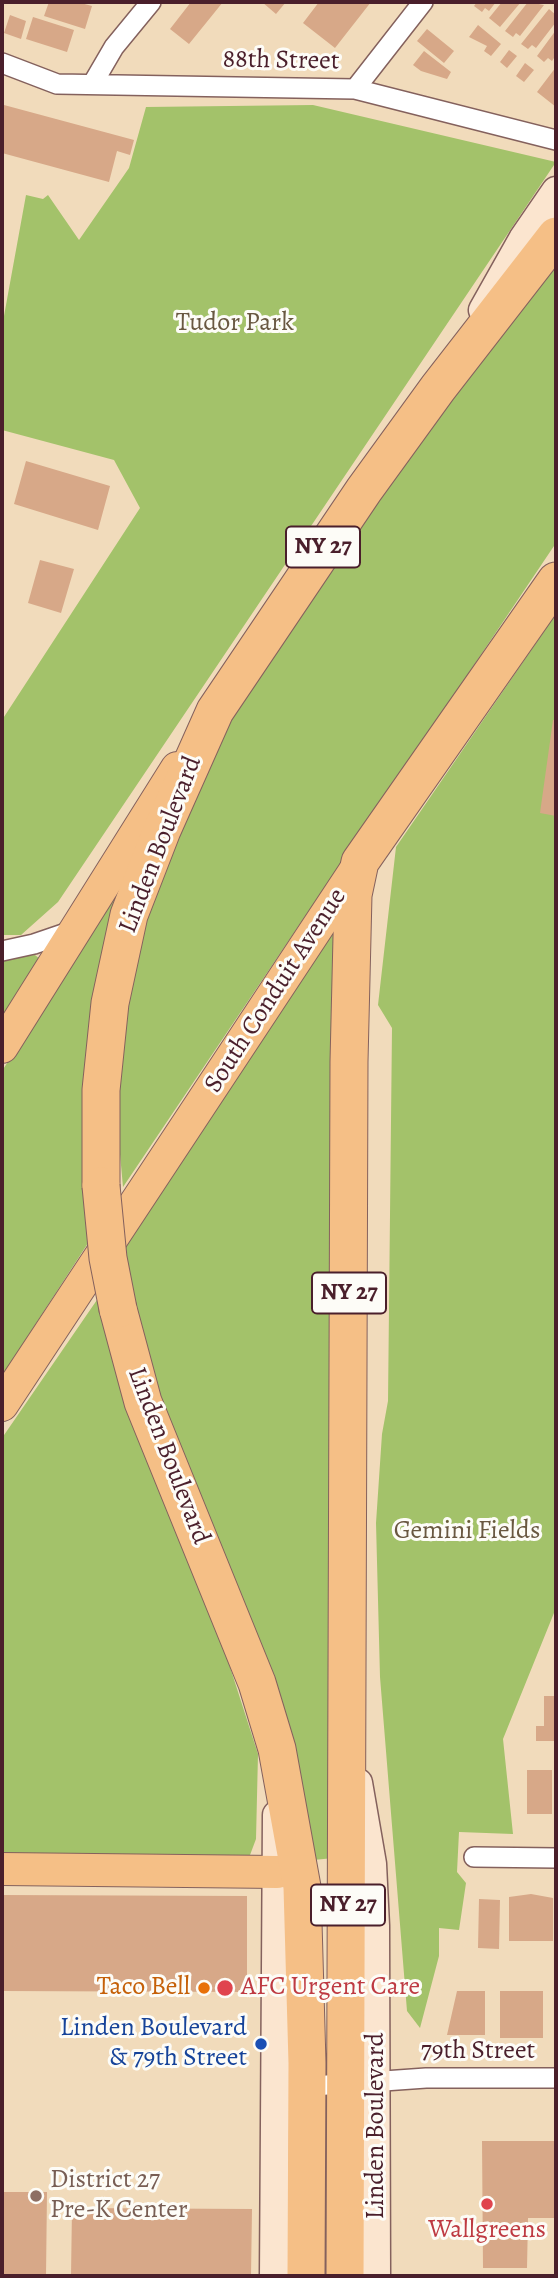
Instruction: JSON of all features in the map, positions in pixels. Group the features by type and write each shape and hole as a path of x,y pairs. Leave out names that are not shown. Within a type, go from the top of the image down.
{"highway":[{"name":"NY 27","path":"215,711 325,545 438,388 556,236"},
{"name":"South Conduit Avenue","path":"360,862 556,581"},
{"name":"Linden Boulevard","path":"215,711 162,830 129,915 110,1003 101,1090 101,1186 118,1309 142,1402 257,1683 276,1749 288,1872 304,1923 291,2088 306,2276"},
{"name":"Linden Boulevard","path":"345,2276 361,2083 348,1725 349,1062 352,921 360,862"}],"main road":[{"path":"2,1047 215,711"},
{"name":"South Conduit Avenue","path":"2,1405 360,862"},
{"path":"2,1869 288,1872"}],"street":[{"path":"93,83 114,47 151,2"},
{"path":"355,89 423,2"},
{"name":"88th Street","path":"2,63 57,83 355,89 556,140"},
{"path":"438,388 523,239 556,191"},
{"path":"2,951 34,944 75,930"},
{"path":"474,1857 556,1858"},
{"name":"79th Street","path":"291,2088 426,2078 556,2078"},
{"name":"Linden Boulevard","path":"361,2083 376,2276"},
{"name":"Linden Boulevard","path":"274,2276 291,2088"}],"green space":[{"name":"Tudor Park","path":"313,105 556,162 58,902 21,935 2,935 2,720 140,508 114,460 2,430 2,327 26,195 43,199 48,195 79,240 129,168 146,107"},
{"path":"556,264 556,543 123,1187 114,1088 142,918 225,726 456,383"},
{"name":"Gemini Fields","path":"556,614 556,1608 503,1739 513,1834 459,1832 457,1872 466,1883 459,1930 439,1928 439,1956 420,2028 407,2011 380,1677 376,1523 382,1434 388,1401 392,1028 378,1005 396,847"},
{"path":"125,877 90,1240 2,1376 2,1071"},
{"path":"334,928 334,1858 313,1860 133,1315 125,1245"},
{"path":"35,955 41,960 2,1027 2,958"},
{"path":"99,1297 201,1577 258,1754 256,1839 250,1855 2,1855 2,1438"}],"building":[{"path":"49,2 77,2 92,6 85,29 44,16"},
{"path":"191,2 223,2 189,44 170,29"},
{"path":"262,2 286,2 276,14"},
{"path":"319,2 371,2 335,48 303,23"},
{"path":"477,2 496,2 489,11 485,8 482,12 474,6"},
{"path":"502,2 521,2 500,27 489,18"},
{"path":"528,2 544,5 520,36 516,33 513,37 505,31"},
{"path":"549,9 556,15 556,22 536,48 532,45 528,49 521,44"},
{"path":"10,15 26,21 21,39 4,33"},
{"path":"33,17 74,30 67,52 26,39"},
{"path":"478,25 501,44 491,56 484,51 487,46 469,37"},
{"path":"427,29 454,51 444,63 417,41"},
{"path":"556,30 556,55 552,61 548,58 544,62 537,56"},
{"path":"509,50 517,56 507,68 500,62"},
{"path":"424,51 451,72 447,79 421,71 413,65"},
{"path":"525,63 534,70 524,82 516,76"},
{"path":"556,67 556,107 537,92"},
{"path":"4,105 134,140 130,155 117,151 109,182 2,153"},
{"path":"26,461 110,486 98,530 14,504"},
{"path":"40,560 74,569 61,613 28,603"},
{"path":"553,720 556,720 556,816 540,813"},
{"path":"544,1696 556,1696 556,1741 536,1741 536,1726 544,1726"},
{"path":"527,1770 552,1770 552,1814 527,1814"},
{"path":"531,1894 553,1898 553,1941 509,1941 509,1897"},
{"path":"2,1895 247,1896 247,1992 2,1991"},
{"path":"479,1899 500,1900 499,1949 478,1948"},
{"path":"457,1991 485,1991 485,2035 447,2035"},
{"path":"500,1991 543,1991 543,2038 500,2038"},
{"path":"482,2141 556,2141 556,2218 528,2218 527,2268 483,2268"},
{"path":"2,2192 47,2192 46,2276 2,2276"},
{"path":"72,2208 252,2209 251,2276 71,2276"}],"place":[{"name":"Taco Bell","path":"204,1988"},
{"name":"AFC Urgent Care","path":"225,1988"},
{"name":"Linden Boulevard & 79th Street","path":"261,2044"},
{"name":"District 27 Pre-K Center","path":"36,2196"},
{"name":"Wallgreens","path":"487,2204"}]}
